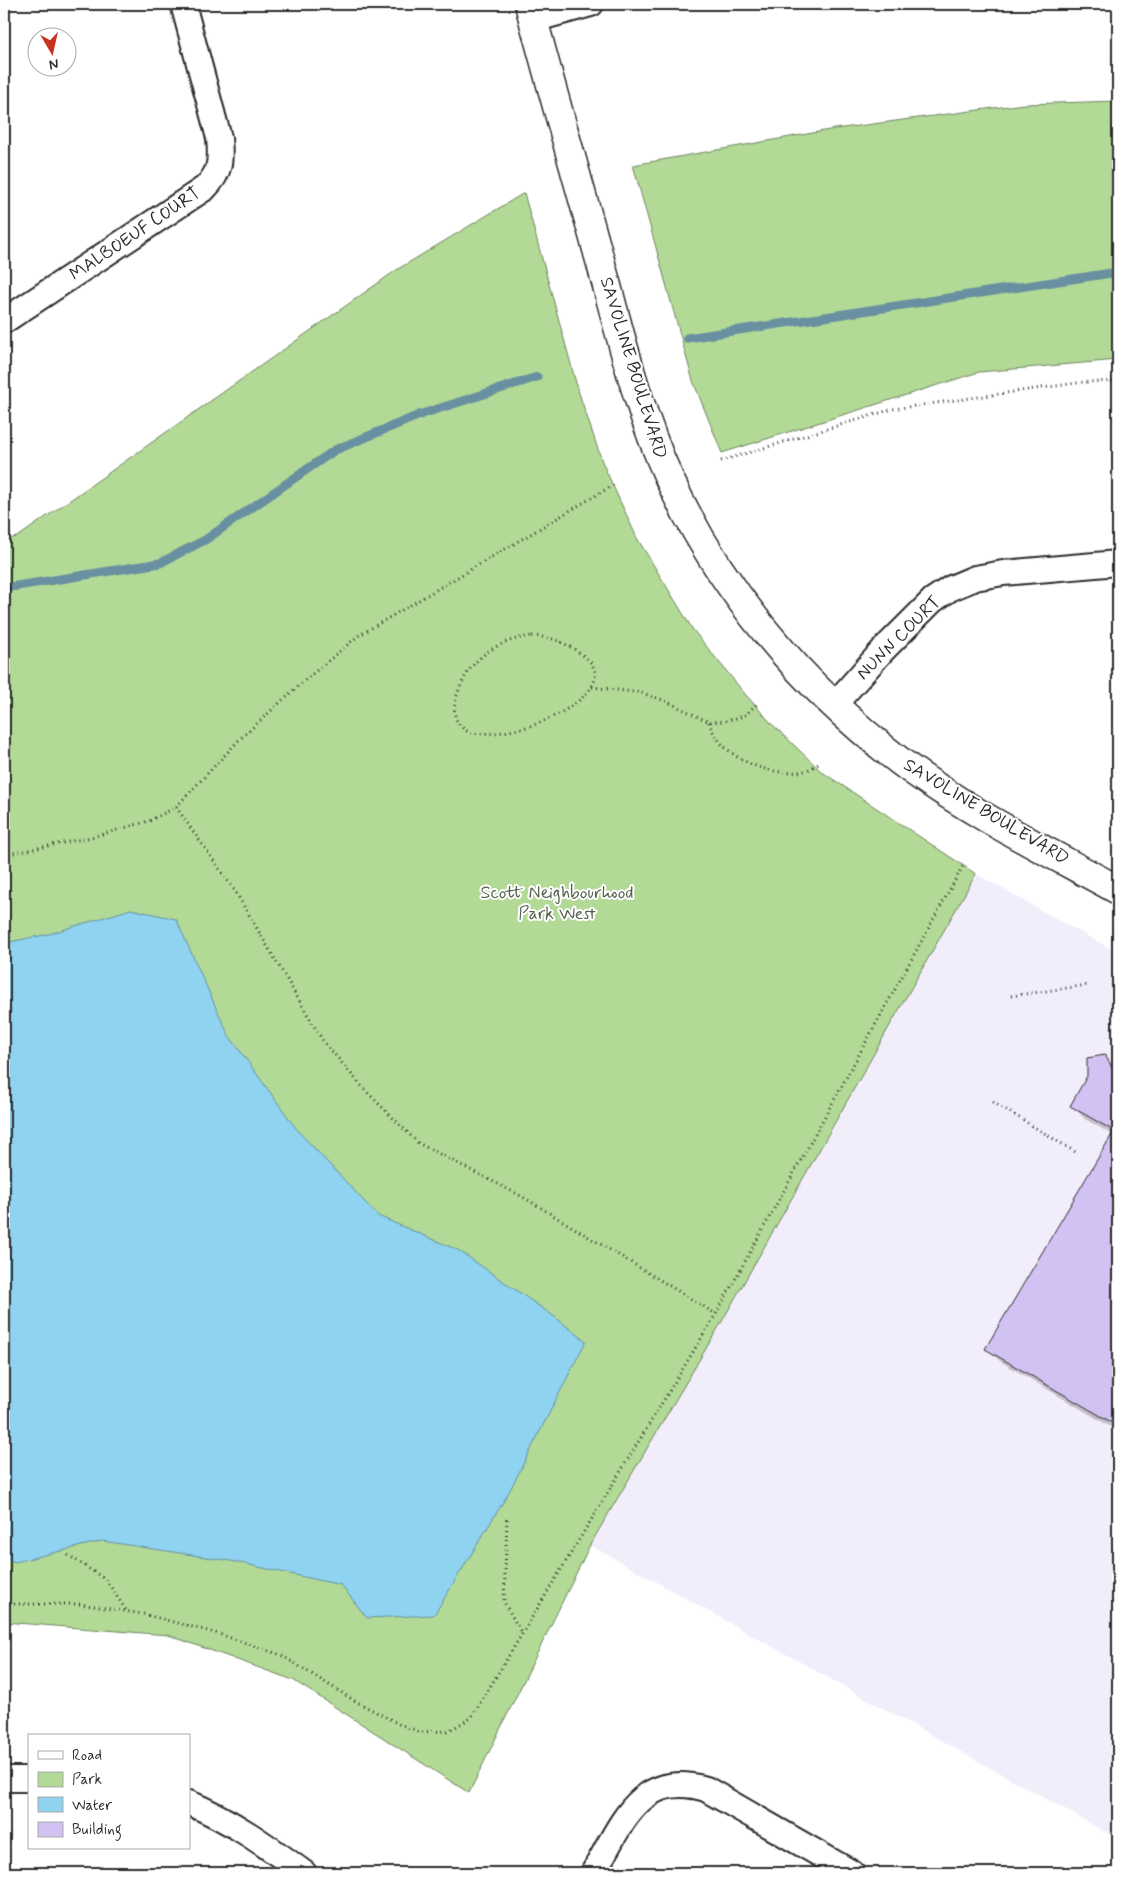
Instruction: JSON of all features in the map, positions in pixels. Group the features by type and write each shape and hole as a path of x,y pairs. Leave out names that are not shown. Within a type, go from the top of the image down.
{"street":[{"name":"MALBOEUF COURT","path":"4,321 205,188 217,172 220,156 219,138 183,4"},
{"path":"531,12 591,4"},
{"name":"SAVOLINE BOULEVARD","path":"531,12 640,400 668,477 703,542 742,602 763,630 795,666 834,705 928,782 979,813 1118,890"},
{"name":"NUNN COURT","path":"834,705 883,650 927,607 951,588 975,578 1003,573 1118,563"},
{"path":"4,1779 28,1779"},
{"path":"593,1873 624,1819 642,1798 653,1790 664,1786 692,1785 706,1789 852,1873"},
{"path":"190,1803 256,1838 304,1873"}],"path":[{"path":"721,461 893,409 1084,382 1118,381"},
{"path":"4,855 111,832 149,821 176,807 240,739 298,686 358,636 615,484"},
{"path":"592,688 595,674 590,662 564,642 543,636 511,640 487,652 468,671 459,690 455,706 455,716 460,725 472,733 514,730 545,720 578,701 592,688 642,693 666,701 709,722 725,721 744,716 758,703"},
{"path":"709,722 721,744 738,757 757,766 781,772 805,771 818,764"},
{"path":"176,807 235,891 323,1041 364,1089 418,1143 523,1197 716,1314"},
{"path":"4,1604 80,1604 126,1611 219,1634 281,1655 355,1701 399,1724 421,1732 448,1731 471,1718 716,1314 964,864"},
{"path":"1011,996 1088,986"},
{"path":"993,1102 1077,1153"},
{"path":"507,1519 504,1602 522,1634"},
{"path":"68,1555 106,1580 126,1611"}],"shaded area":[{"path":"976,874 1118,953 1118,1839 590,1545 721,1323"}],"green space":[{"path":"1118,101 1118,360 979,372 722,453 693,381 633,165 835,129 1024,104"},
{"name":"Scott Neighbourhood Park West","path":"524,193 578,390 603,464 637,538 693,630 773,725 822,772 976,874 721,1323 590,1545 469,1793 293,1680 168,1635 4,1622 4,541 19,536 398,269"}],"water":[{"path":"131,909 176,919 228,1034 298,1131 378,1216 458,1250 586,1341 508,1494 434,1615 367,1618 341,1585 231,1561 102,1541 16,1562 4,1559 4,943 49,934"}],"building":[{"path":"1105,1055 1114,1071 1118,1074 1118,1426 985,1349 1114,1131 1070,1106 1087,1076 1087,1058"}],"waterway":[{"path":"687,338 1118,272"},
{"path":"4,588 160,563 205,540 335,450 422,414 537,377"}]}
